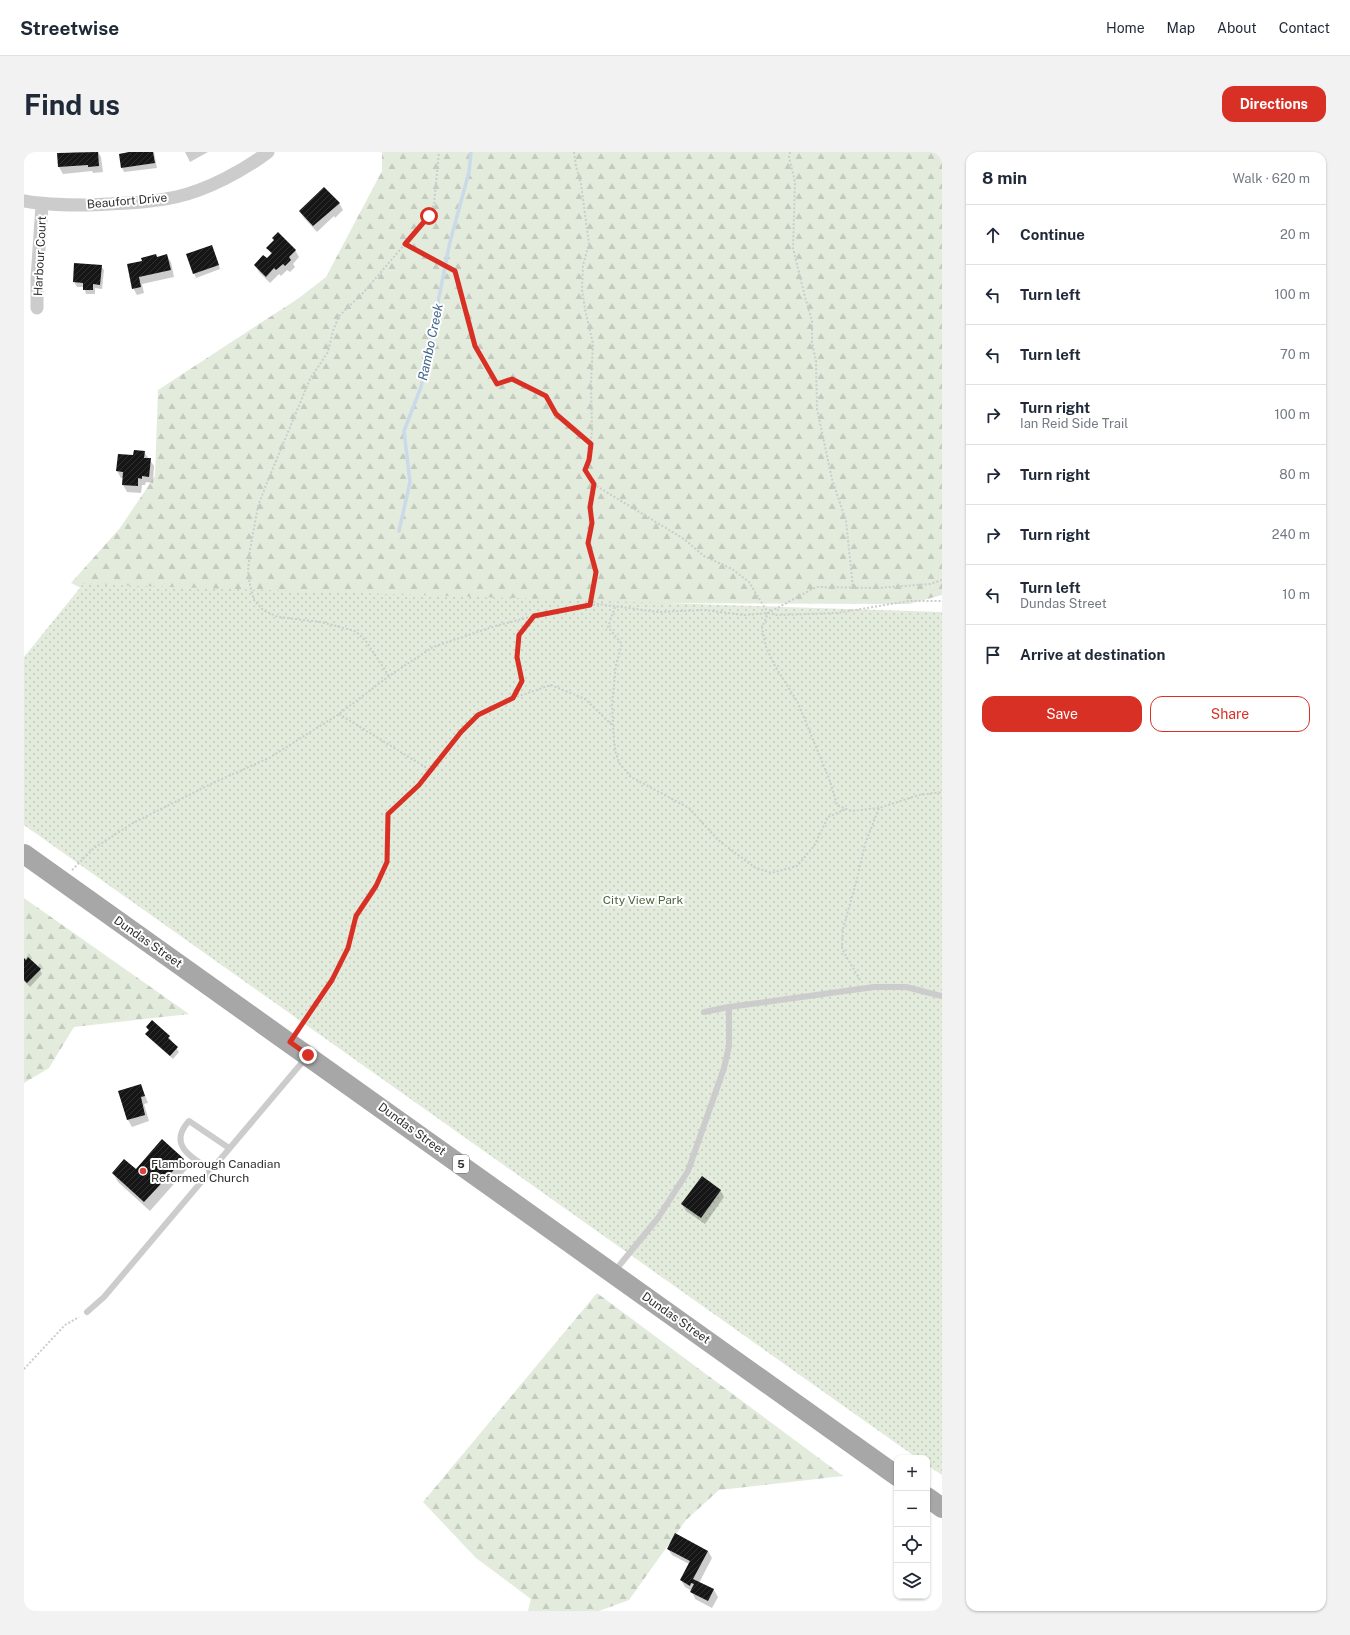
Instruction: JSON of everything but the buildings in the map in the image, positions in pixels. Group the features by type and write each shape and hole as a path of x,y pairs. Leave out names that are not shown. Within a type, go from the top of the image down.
{"main road":[{"name":"Dundas Street","path":"24,854 290,1042 894,1474"},
{"path":"930,1499 942,1508"}],"street":[{"name":"Beaufort Drive","path":"24,201 42,205 111,204 176,197 220,181 252,165 268,152"},
{"name":"Harbour Court","path":"37,308 37,278 42,205"}],"lane":[{"path":"704,1012 729,1007 865,988 906,988 942,996"},
{"path":"613,1273 658,1218 688,1171 724,1068 729,1046 729,1007"},
{"path":"87,1312 104,1297 308,1055"},
{"path":"211,1170 185,1152 181,1145 180,1136 183,1128 189,1121 229,1148"}],"path":[{"path":"389,676 365,640 355,631 321,622 278,617 263,610 254,600 250,585 248,571 250,550 261,499 310,379 328,352 333,331 339,316 363,293 429,216 434,204 439,152"},
{"path":"574,152 581,184 589,244 583,265 582,290 593,344 591,383 592,430 589,460 585,470 594,484 684,539 704,556 732,569 749,582 768,613"},
{"path":"790,152 789,157 795,182 793,248 812,321 812,342 816,361 817,409 832,479 846,521 853,588"},
{"path":"405,244 455,271 475,346 497,384 512,379 546,396 556,414 591,444"},
{"path":"590,605 596,572 588,543 592,523 590,507 594,484"},
{"path":"942,580 930,584 878,588 816,587 768,613 762,628 766,647 775,666 798,703 830,781 837,805 851,811 879,808 919,795 942,792"},
{"path":"62,881 94,848 133,823 213,783 269,758 339,714 389,676 432,647 495,626 534,616 598,604 658,612 703,610 746,615 768,613 777,615 837,612 909,602 942,601"},
{"path":"615,607 608,627 622,644 616,665 612,704 612,725 616,754 620,764 631,777 689,808 718,840 754,867 771,873 798,866 814,846 828,817 846,809"},
{"path":"513,698 522,681 517,657 519,635 534,616"},
{"path":"290,1042 332,980 348,948 356,916 376,886 387,862 388,814 419,785 461,732 478,715 513,698 551,685 585,699 612,725"},
{"path":"339,714 431,770"},
{"path":"865,988 842,949 843,928 857,879 864,844 879,808"},
{"path":"24,1369 65,1325 87,1312"}],"green space":[{"path":"382,152 942,152 942,595 909,604 638,603 144,620 71,583 120,528 155,476 158,390 299,298 326,277 382,171"},
{"name":"City View Park","path":"83,584 942,612 942,1475 930,1467 930,1455 913,1455 24,825 24,657"},
{"path":"24,898 189,1014 74,1027 49,1068 24,1083"},
{"path":"597,1293 843,1476 719,1490 686,1520 629,1600 599,1611 528,1611 531,1599 476,1558 423,1502"}],"waterway":[{"name":"Rambo Creek","path":"399,531 410,482 404,431 421,387 450,242 469,172 471,152"}],"place":[{"name":"Flamborough Canadian Reformed Church","path":"143,1171"}],"route":[{"path":"308,1055 290,1042 332,980 348,948 356,916 376,886 387,862 388,814 419,785 461,732 478,715 513,698 522,681 517,657 519,635 534,616 590,605 596,572 588,543 592,523 590,507 594,484 585,470 589,460 591,444 556,414 546,396 512,379 497,384 475,346 455,271 405,244 429,216"}]}
